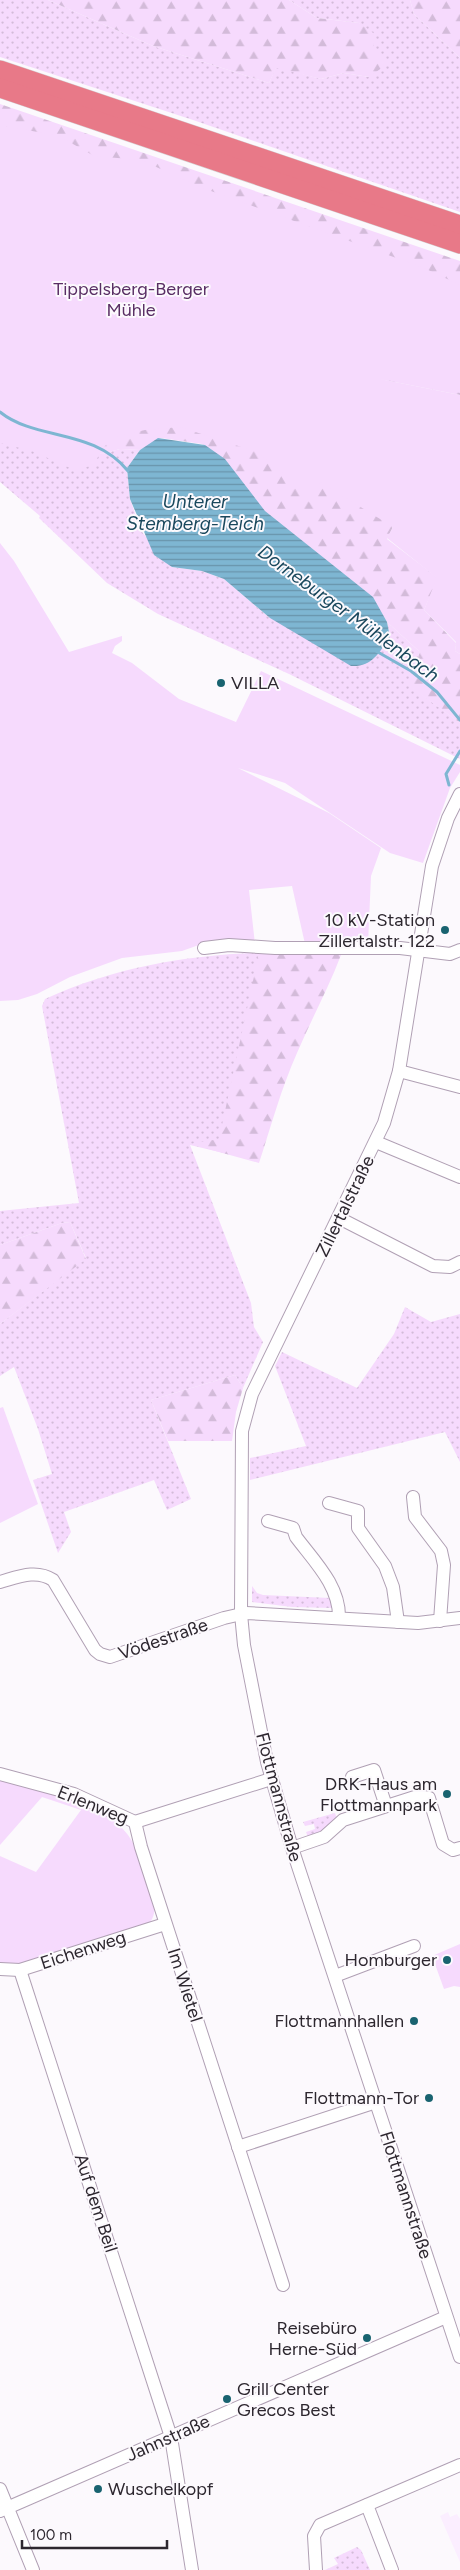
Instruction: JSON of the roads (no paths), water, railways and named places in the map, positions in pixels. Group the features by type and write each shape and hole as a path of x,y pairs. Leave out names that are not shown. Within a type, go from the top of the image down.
{"highway":[{"path":"0,70 460,225"},
{"path":"0,88 460,244"}],"street":[{"name":"Zillertalstraße","path":"241,1614 241,1474 244,1418 266,1361 376,1142 392,1101 432,866 448,818 460,794"},
{"path":"204,948 229,945 418,950 450,954 459,951"},
{"path":"398,1071 460,1086"},
{"path":"376,1142 460,1177"},
{"path":"339,1218 433,1266 450,1267 460,1262"},
{"path":"413,1497 415,1517 441,1551 444,1565 440,1621"},
{"path":"329,1503 358,1511 358,1528 384,1566 393,1587 398,1622"},
{"path":"268,1521 293,1528 296,1537 333,1589 338,1602 339,1618"},
{"name":"Vödestraße","path":"0,1582 33,1574 47,1576 53,1580 93,1647 105,1656 116,1656 241,1614 398,1622 440,1621 460,1618"},
{"name":"Flottmannstraße","path":"241,1614 244,1645 271,1779 460,2357"},
{"path":"352,1777 374,1770 386,1806"},
{"name":"Erlenweg","path":"0,1774 74,1794 135,1822 271,1779"},
{"path":"292,1848 324,1837 342,1820 418,1796 428,1798 443,1844 453,1850 460,1848"},
{"name":"Im Wietel","path":"135,1822 165,1924 282,2285"},
{"name":"Eichenweg","path":"0,1970 20,1970 165,1924"},
{"path":"335,1976 414,1946"},
{"name":"Auf dem Beil","path":"20,1970 171,2437 192,2570"},
{"path":"238,2147 376,2102"},
{"name":"Jahnstraße","path":"4,2510 446,2317"},
{"path":"316,2570 314,2536 320,2525 460,2465"},
{"path":"0,2489 4,2510 33,2570"},
{"path":"367,2505 392,2570"}],"water":[{"name":"Unterer Stemberg-Teich","path":"158,438 205,445 225,459 265,511 373,597 387,622 390,637 374,658 364,664 351,666 270,618 224,579 202,571 172,567 154,555 130,499 127,468 140,450"}],"waterway":[{"name":"Dorneburger Mühlenbach","path":"0,412 14,421 30,427 82,441 98,448 114,457 128,471"},
{"name":"Dorneburger Mühlenbach","path":"376,651 411,671 437,692 460,720"},
{"name":"Dorneburger Mühlenbach","path":"449,785 446,774 460,751"}],"place":[{"name":"VILLA","path":"221,683"},
{"name":"10 kV-Station Zillertalstr. 122","path":"445,930"},
{"name":"DRK-Haus am Flottmannpark","path":"447,1794"},
{"name":"Homburger","path":"447,1960"},
{"name":"Flottmannhallen","path":"414,2021"},
{"name":"Flottmann-Tor","path":"429,2098"},
{"name":"Reisebüro Herne-Süd","path":"367,2338"},
{"name":"Grill Center Grecos Best","path":"227,2399"},
{"name":"Wuschelkopf","path":"98,2489"}],"park label":[{"name":"Tippelsberg-Berger Mühle","path":"131,299"}]}
